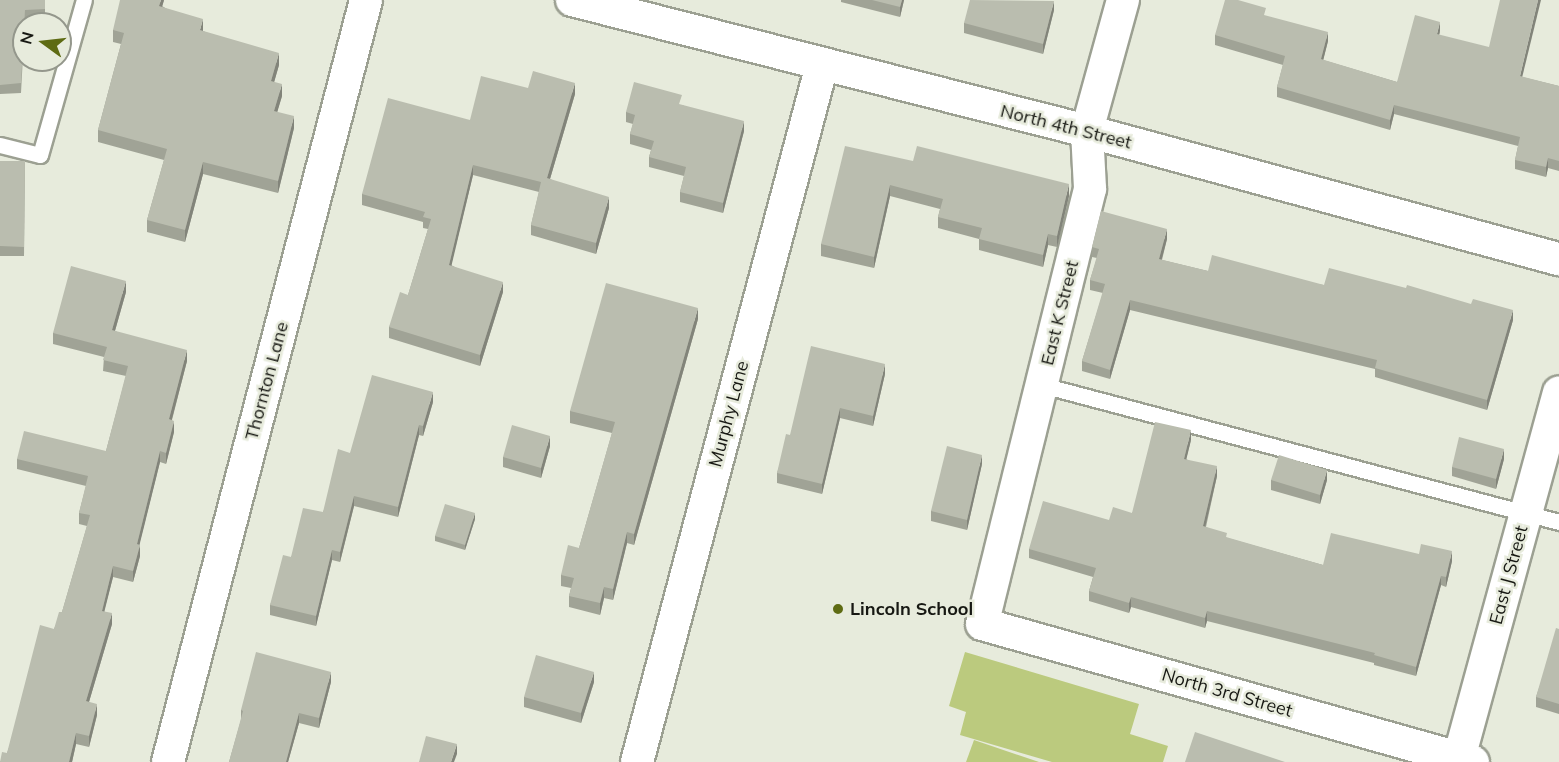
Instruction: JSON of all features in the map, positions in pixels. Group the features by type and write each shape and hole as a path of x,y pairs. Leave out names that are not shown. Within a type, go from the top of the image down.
{"street":[{"name":"Thornton Lane","path":"168,762 366,0"},
{"name":"North 4th Street","path":"572,0 1088,131 1559,260"},
{"name":"East K Street","path":"982,624 1090,189 1088,131 1123,0"},
{"name":"Murphy Lane","path":"637,762 822,65"},
{"name":"East J Street","path":"1466,760 1526,514 1559,392"},
{"name":"North 3rd Street","path":"982,624 1466,760"}],"lane":[{"path":"0,145 40,155 84,0"},
{"path":"1042,385 1559,522"}],"green space":[{"path":"965,652 1139,704 1130,734 1168,746 1163,762 1052,762 960,735 966,712 949,706"},
{"path":"974,740 1039,762 966,762"}],"building":[{"path":"0,0 45,0 45,9 12,12 12,72 22,72 21,83 0,85"},
{"path":"120,0 161,0 159,6 203,19 200,30 279,53 271,81 282,84 274,111 294,116 278,181 203,162 185,230 147,220 167,149 98,130 124,33 113,30"},
{"path":"872,0 902,0 900,7"},
{"path":"970,0 1054,1 1043,44 964,23"},
{"path":"1225,0 1238,0 1266,8 1264,15 1328,32 1321,59 1397,82 1415,15 1440,22 1437,34 1489,47 1500,0 1538,0 1520,76 1559,86 1559,161 1548,158 1546,167 1515,160 1520,137 1394,105 1390,120 1277,87 1285,56 1215,35"},
{"path":"533,71 575,83 547,178 609,197 596,243 531,225 541,182 473,165 449,265 503,282 480,355 389,327 400,292 408,295 431,219 423,217 425,212 362,194 388,98 470,120 481,76 528,88"},
{"path":"634,82 682,95 679,104 744,121 723,203 680,192 686,167 649,157 654,141 630,134 635,115 626,112"},
{"path":"845,146 913,161 917,146 1069,184 1057,236 1048,234 1043,255 979,239 982,228 938,217 943,199 890,185 874,257 821,244"},
{"path":"0,161 25,161 24,247 0,246"},
{"path":"1101,211 1167,229 1159,259 1208,271 1212,255 1324,285 1329,268 1406,288 1407,285 1471,304 1473,299 1513,310 1487,400 1375,368 1377,360 1130,300 1110,370 1082,361 1105,284 1090,280 1099,249 1092,247"},
{"path":"71,266 126,281 112,330 187,350 169,419 174,421 166,453 160,451 137,544 140,545 133,571 113,566 102,611 112,613 86,701 97,704 89,736 76,733 69,762 0,762 2,752 7,753 40,625 54,629 59,612 62,612 90,515 79,513 88,476 17,459 24,431 106,451 128,366 103,360 107,347 53,333"},
{"path":"606,283 698,308 634,534 627,532 613,589 604,587 600,603 569,596 574,578 561,575 568,545 579,548 615,422 570,411"},
{"path":"811,346 885,364 873,416 840,408 822,484 777,473 786,434 790,435"},
{"path":"372,375 433,392 423,426 419,425 398,507 354,496 340,552 332,550 316,616 270,605 283,555 291,557 303,508 323,512 338,449 350,453"},
{"path":"1155,422 1191,430 1184,459 1217,466 1203,526 1227,533 1226,537 1323,565 1331,533 1419,554 1421,544 1452,551 1446,577 1441,576 1416,667 1374,655 1375,653 1207,611 1205,618 1131,597 1129,603 1089,591 1096,568 1029,549 1043,501 1109,520 1113,507 1132,513"},
{"path":"512,425 550,436 541,468 503,457"},
{"path":"1459,437 1504,449 1496,479 1452,467"},
{"path":"947,446 982,455 967,520 931,511"},
{"path":"1279,455 1327,470 1320,495 1271,480"},
{"path":"445,504 475,513 465,545 435,536"},
{"path":"1556,628 1559,629 1559,704 1536,697"},
{"path":"256,652 331,672 319,718 299,713 286,762 229,762"},
{"path":"536,655 594,672 581,713 524,697"},
{"path":"1195,732 1285,762 1185,762"},
{"path":"426,736 457,744 451,762 419,762"}],"place":[{"name":"Lincoln School","path":"838,609"}]}
